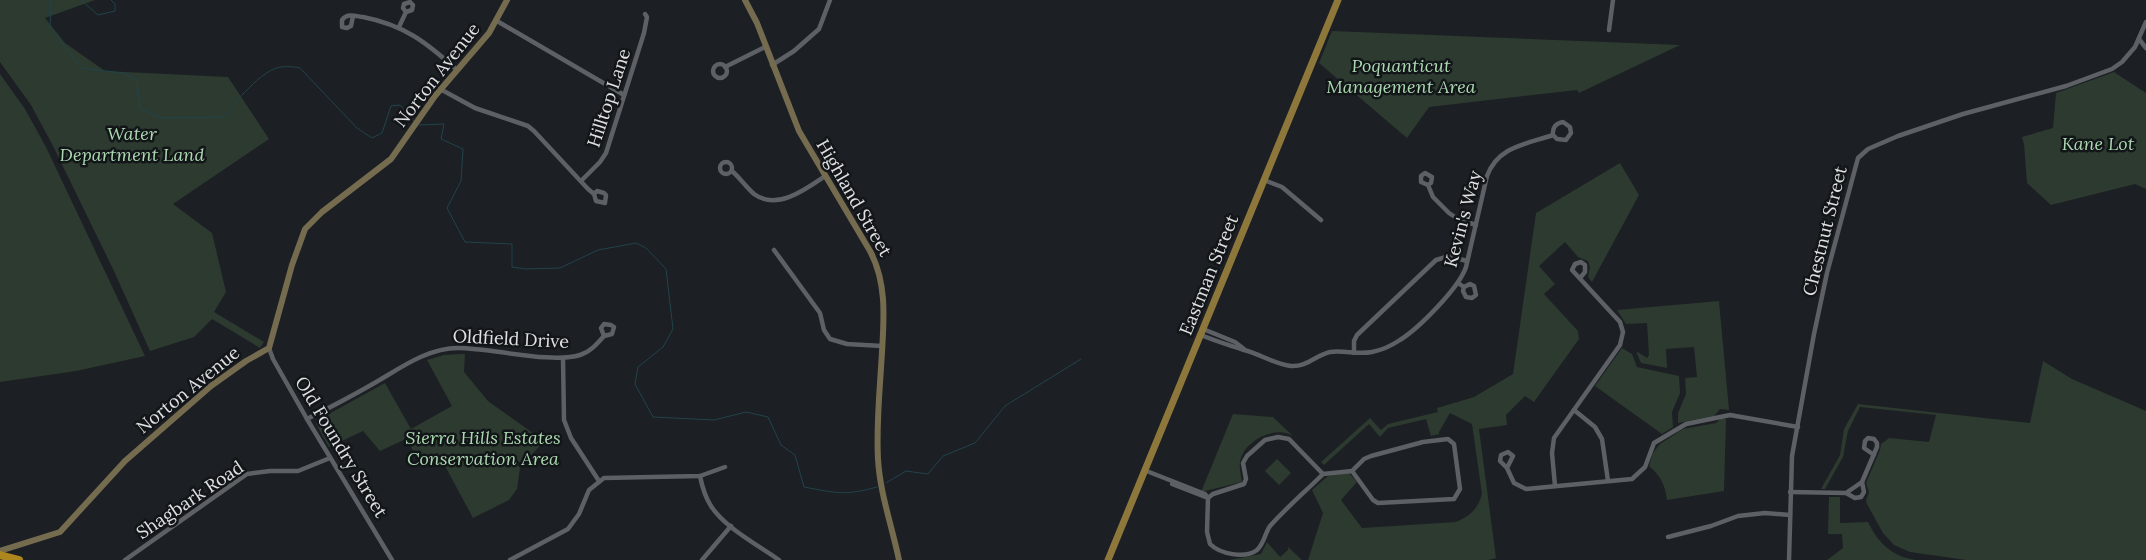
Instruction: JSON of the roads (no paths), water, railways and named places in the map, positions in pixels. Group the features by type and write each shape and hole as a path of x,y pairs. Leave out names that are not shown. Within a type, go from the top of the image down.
{"highway":[{"path":"0,553 19,560"}],"main road":[{"name":"Eastman Street","path":"1108,560 1338,0"}],"street":[{"name":"Norton Avenue","path":"0,553 60,532 125,461 211,386 246,361 269,348 305,229 322,212 390,159 440,89 497,21 507,0"},
{"name":"Highland Street","path":"746,0 797,127 878,268 884,303 878,418 879,474 899,560"},
{"path":"772,65 794,51 819,29 830,0"},
{"path":"1609,30 1613,0"},
{"path":"399,27 406,12"},
{"name":"Hilltop Lane","path":"581,181 606,154 644,34 647,17 645,14"},
{"path":"353,16 399,27 423,40 457,70"},
{"path":"497,21 624,95"},
{"path":"2146,22 2139,39 2146,48"},
{"name":"Chestnut Street","path":"1789,560 1791,466 1814,334 1827,273 1856,162 1861,154 1898,136 1939,122 2066,86 2105,72 2122,62 2139,39"},
{"path":"725,67 765,47"},
{"path":"440,89 475,108 528,126 541,137 594,194"},
{"name":"Kevin's Way","path":"1560,123 1566,123 1570,127 1570,136 1566,140 1557,139 1553,135 1553,129 1560,123"},
{"name":"Kevin's Way","path":"1202,332 1234,342 1245,350 1290,366 1306,364 1330,352 1354,353 1379,350 1403,338 1458,283 1468,261 1487,176 1497,159 1509,150 1553,135"},
{"path":"732,171 756,195 775,200 806,190 825,176"},
{"path":"1264,180 1282,187 1321,220"},
{"path":"1428,185 1433,197 1450,213 1458,219 1476,224"},
{"path":"774,250 820,312 824,330 830,339 847,344 882,346"},
{"path":"1354,353 1354,341 1357,334 1436,260 1449,256 1468,261"},
{"path":"1555,486 1552,453 1554,438 1620,345 1623,332 1620,322 1580,278"},
{"path":"1458,283 1464,287"},
{"name":"Oldfield Drive","path":"307,419 416,359 442,350 469,349 563,358 588,352 604,336"},
{"name":"Old Foundry Street","path":"269,348 273,359 307,419 392,560"},
{"path":"563,358 564,420 571,438 599,480"},
{"path":"1574,410 1596,427 1602,439 1608,481"},
{"path":"1507,468 1514,483 1526,489 1632,479 1645,466 1654,443 1686,424 1730,415 1798,427"},
{"path":"1208,498 1213,494 1244,484 1246,480 1243,462 1247,456 1265,440 1278,437 1289,439 1323,474"},
{"path":"1144,471 1205,494 1208,498 1207,532 1210,544 1220,551 1229,554 1253,552 1259,548 1269,528 1323,474 1352,471 1364,459 1371,456 1423,442 1448,439 1454,444 1460,489 1454,499 1378,503 1373,500 1352,471"},
{"path":"1846,493 1862,482 1874,455"},
{"name":"Shagbark Road","path":"124,560 247,474 270,471 298,471 330,458"},
{"path":"510,560 568,529 579,514 588,490 599,480 613,476 700,476 725,468"},
{"path":"700,476 710,505 715,512 731,526 779,560"},
{"path":"1790,492 1846,493 1856,498 1861,497 1864,492 1862,482"},
{"path":"1668,537 1711,526 1738,516 1756,514 1790,516"},
{"path":"702,560 731,526"}],"waterway":[{"path":"51,0 50,27 81,68 123,73 137,80 140,109 163,118 223,117 257,80 274,69 288,67 300,68 357,128 372,138 382,133 391,106 400,105 414,121"},
{"path":"81,0 98,15 115,11 115,4 111,0"},
{"path":"419,125 444,124 441,139 463,149 461,181 447,208 465,242 512,244 512,267 526,269 560,268 598,250 636,243 646,248 666,269 673,329 663,347 638,367 635,384 653,417 714,420 746,412 768,417 781,445 795,455 804,487 841,493 857,492 877,487"},
{"path":"886,483 906,471 928,474 943,456 975,443 1005,406 1081,359"}],"park label":[{"name":"Poquanticut Management Area","path":"1401,76"},
{"name":"Water Department Land","path":"132,144"},
{"name":"Kane Lot","path":"2098,144"},
{"name":"Sierra Hills Estates Conservation Area","path":"483,448"}]}
